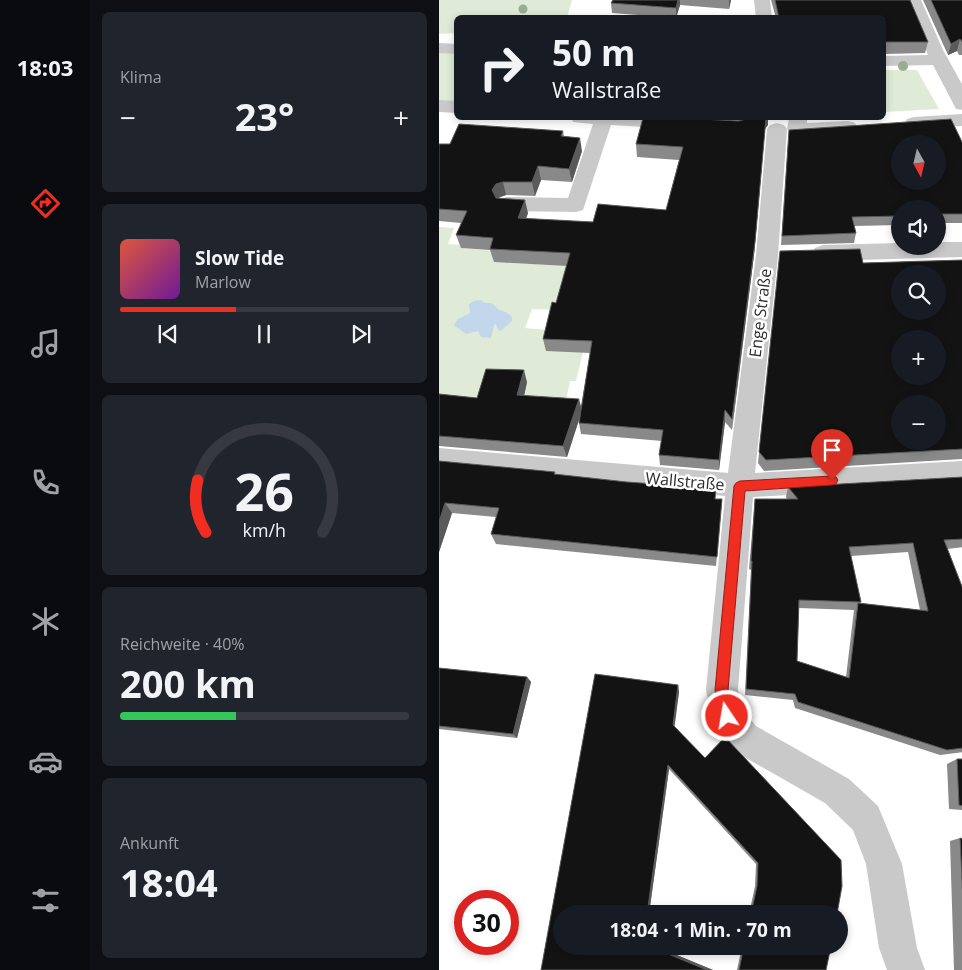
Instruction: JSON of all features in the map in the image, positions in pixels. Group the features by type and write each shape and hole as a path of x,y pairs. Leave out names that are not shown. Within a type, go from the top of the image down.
{"street":[{"path":"762,0 764,15"},
{"path":"913,0 939,60 960,96"},
{"path":"439,48 454,49"},
{"path":"886,61 939,60"},
{"path":"439,106 454,107"},
{"path":"507,204 576,205 604,120"},
{"path":"622,120 695,124"},
{"path":"900,124 962,120"},
{"path":"797,123 863,126"},
{"name":"Enge Straße","path":"797,123 773,132 785,254 740,486 722,690 727,716 744,738 837,790 866,818 884,864 898,948 906,970"},
{"path":"785,254 962,249"},
{"name":"Wallstraße","path":"439,459 740,486 962,473"}],"green space":[{"path":"439,0 572,0 568,15 454,15 454,33 439,34"},
{"path":"439,48 454,49 454,107 439,106"},
{"path":"886,70 917,70 939,109 886,112"},
{"path":"439,227 454,228 448,244 462,245 461,248 497,251 494,262 573,266 569,310 532,309 525,328 548,330 583,352 576,381 570,381 564,409 482,409 439,406"}],"water":[{"path":"481,300 485,303 492,303 512,317 512,321 501,331 498,330 496,324 494,325 491,338 481,337 478,331 466,334 454,325 458,319 470,313 469,304"}],"building":[{"path":"613,0 678,0 676,8 611,3"},
{"path":"775,0 910,0 928,42 886,42 886,15 778,15"},
{"path":"931,0 963,0 963,43 960,39 951,44"},
{"path":"951,119 963,144 963,214 946,214 946,200 891,200 891,216 852,217 856,233 782,236 789,130"},
{"path":"642,120 766,120 755,242 732,419 725,410 719,460 659,455 663,430 579,423 592,341 543,339 552,302 556,303 570,253 490,249 493,238 456,235 467,211 439,209 439,144 450,144 459,124 563,131 561,136 580,138 569,169 538,166 532,182 503,182 496,184 492,190 496,198 525,200 518,218 593,222 598,204 666,210 683,147 636,144"},
{"path":"860,249 863,263 963,260 963,449 946,450 946,395 891,395 891,450 945,450 766,460 759,452 780,251"},
{"path":"486,369 524,370 517,395 579,399 563,446 439,436 439,394 477,398"},
{"path":"439,461 555,472 554,474 627,482 655,484 655,481 716,487 715,499 722,499 717,557 491,534 499,508 445,503 439,522"},
{"path":"963,477 963,539 944,540 963,589 963,748 947,750 798,702 795,694 746,689 755,499 798,499 788,487","holes":["913,543 928,611 858,603 849,678 797,661 799,600 861,602 849,547"]},
{"path":"439,668 527,677 513,734 439,726"},
{"path":"595,674 678,685 673,725 705,758 725,737 841,860 842,886 839,905 753,905 757,886 758,863 668,765 648,905 553,905 553,955 671,955 707,970 541,970"},
{"path":"957,759 963,759 963,806 959,805"},
{"path":"960,838 963,839 963,902"},
{"path":"742,955 829,955 826,970 739,970"}],"route":[{"path":"727,716 722,690 740,486 832,480"}]}
